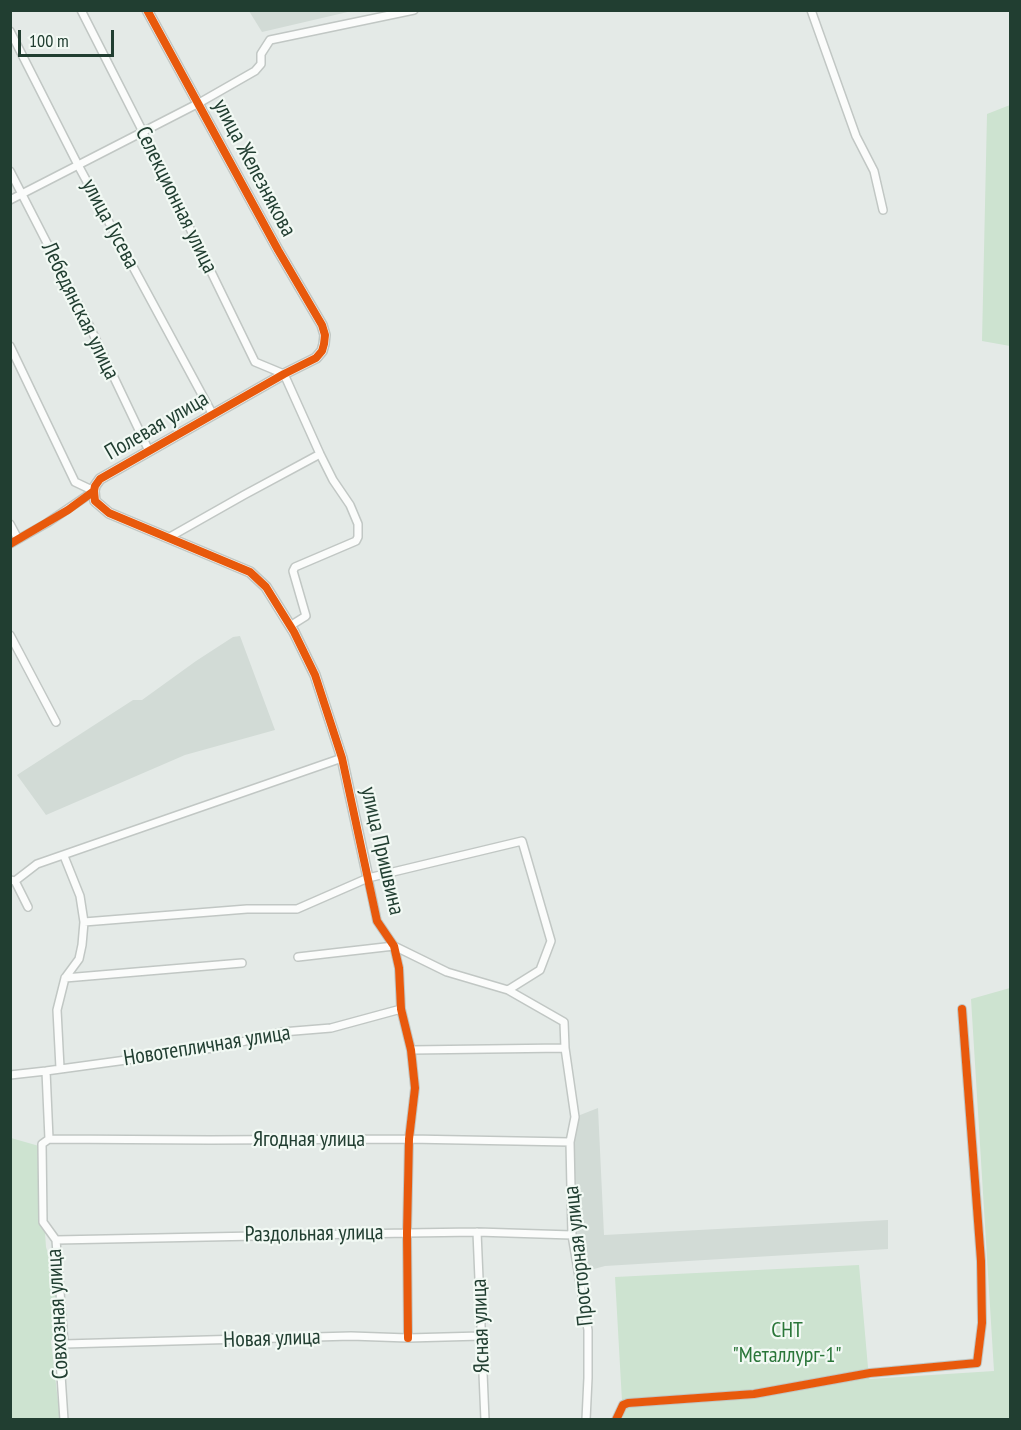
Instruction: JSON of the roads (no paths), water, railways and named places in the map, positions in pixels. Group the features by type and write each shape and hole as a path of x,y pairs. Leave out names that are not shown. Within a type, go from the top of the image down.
{"street":[{"name":"Селекционная улица","path":"81,10 255,362 284,374"},
{"name":"улица Железнякова","path":"147,10 278,250 322,325 325,335 324,344"},
{"path":"10,200 199,103 255,71 261,64 261,54 270,40 414,10"},
{"path":"811,10 856,136 874,171 883,210"},
{"name":"улица Гусева","path":"10,31 78,165 213,416"},
{"name":"Лебедянская улица","path":"10,171 88,323 149,451"},
{"name":"Полевая улица","path":"10,544 47,523 94,491 100,479 316,358 324,344"},
{"path":"10,346 75,482 94,491"},
{"path":"284,374 320,454 333,480 350,505 358,524 356,541 295,567 293,571 306,616 290,626"},
{"path":"168,538 320,454"},
{"name":"улица Пришвина","path":"94,491 95,501 109,513 250,572 266,587 290,626 315,675 342,758 377,921 394,946 399,968 401,1009 411,1050 415,1088 409,1139 408,1338"},
{"path":"10,524 18,540"},
{"path":"10,635 56,722"},
{"path":"28,907 13,881 37,864 342,758"},
{"path":"298,957 394,946 447,972 508,990 540,970 550,941 522,841 368,878"},
{"path":"60,1068 57,1010 65,978 79,959 84,922 80,896 64,856"},
{"name":"улица Пришвина","path":"84,922 247,909 297,909 368,878"},
{"path":"65,978 242,963"},
{"name":"Просторная улица","path":"508,990 564,1022 565,1048 575,1116 570,1142 572,1235 588,1330 586,1419"},
{"name":"Новотепличная улица","path":"10,1075 221,1047 282,1032 331,1028 401,1009"},
{"path":"615,1419 624,1405 628,1403 754,1394 870,1373 977,1363 982,1323 981,1261 962,1009"},
{"path":"411,1050 565,1048"},
{"name":"Совхозная улица","path":"46,1071 49,1139 42,1144 43,1222 56,1240 64,1344 60,1360 64,1419"},
{"name":"Ягодная улица","path":"49,1139 409,1139 570,1142"},
{"name":"Раздольная улица","path":"56,1240 477,1232 572,1235"},
{"name":"Ясная улица","path":"477,1232 485,1419"},
{"name":"Новая улица","path":"64,1344 351,1336 408,1338 481,1336"}],"park label":[{"name":"СНТ \"Металлург-1\"","path":"787,1344"}]}
